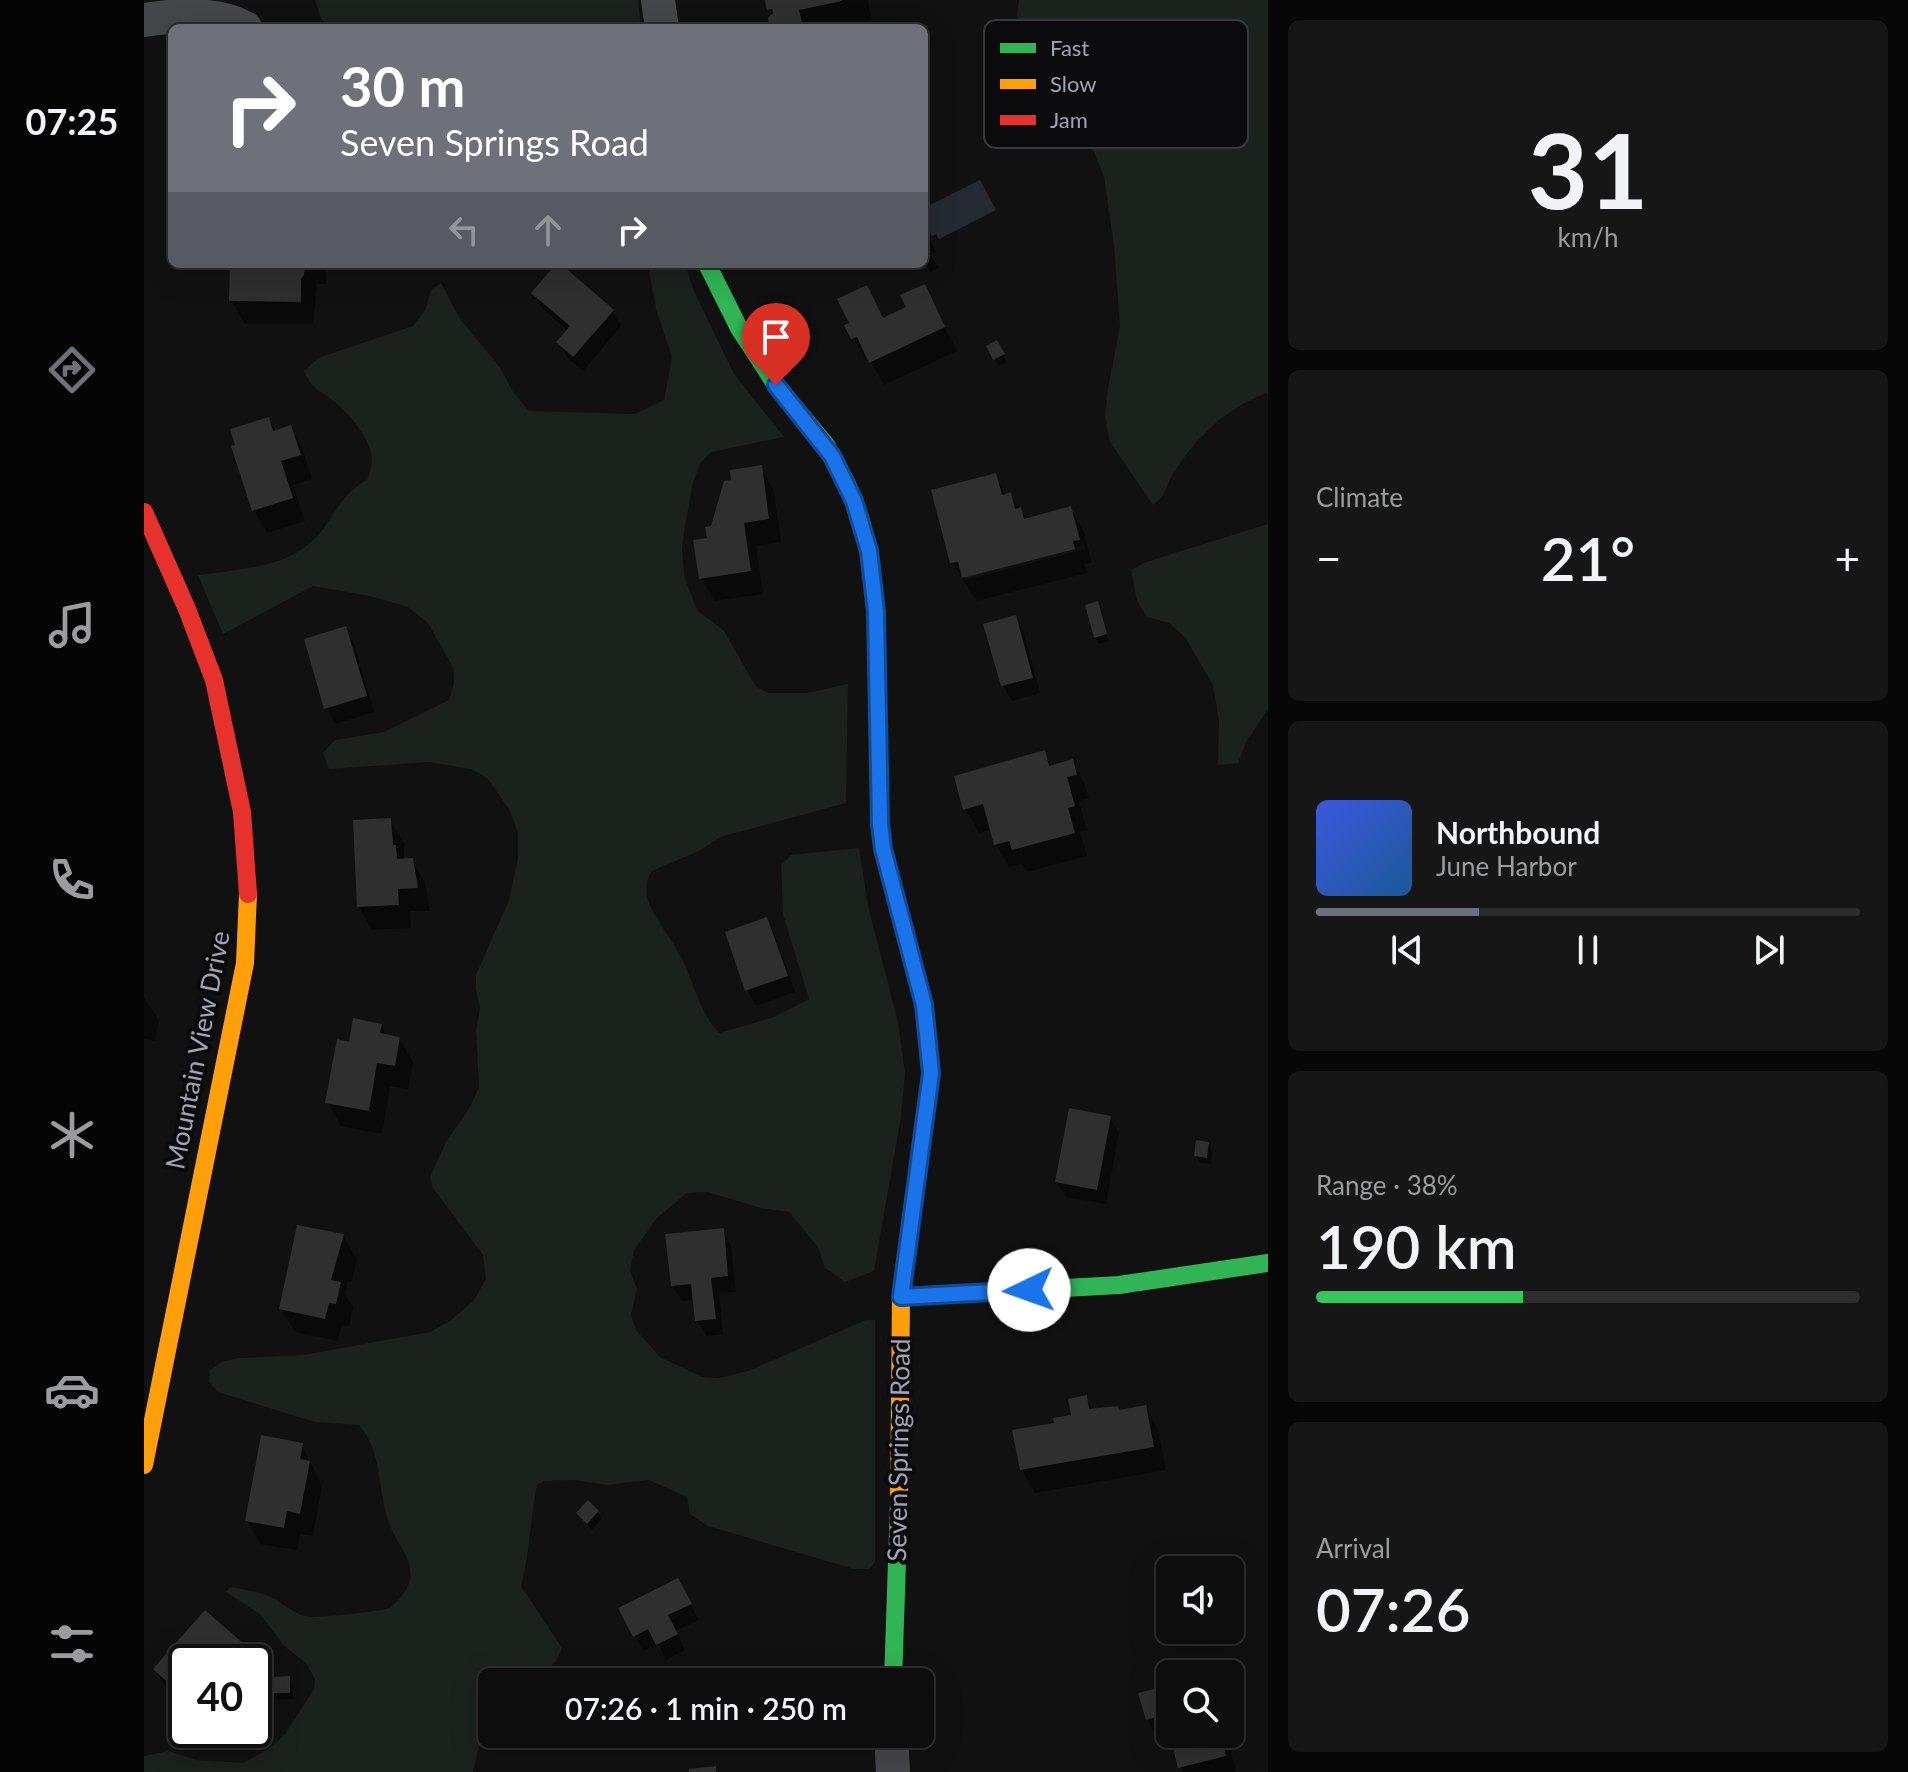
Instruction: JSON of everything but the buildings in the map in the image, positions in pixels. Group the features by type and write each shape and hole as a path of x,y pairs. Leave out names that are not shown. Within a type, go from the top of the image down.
{"street":[{"path":"658,0 661,24"},
{"path":"144,20 191,17 232,24"},
{"name":"Seven Springs Road","path":"709,268 746,339 776,385 832,456 852,495 869,551 876,612 881,836 889,880 924,1005 931,1073 901,1297 894,1668"},
{"name":"Mountain View Drive","path":"144,512 214,680 242,812 249,903 245,963 144,1465"},
{"path":"901,1297 1119,1285 1268,1263"},
{"path":"892,1748 893,1772"}],"shaded area":[{"path":"315,0 638,0 641,24 326,24"},
{"path":"1019,0 1268,0 1268,395 1266,393 1251,400 1224,416 1202,436 1182,460 1164,493 1153,505 1110,442 1105,416 1120,326 1114,246 1104,177 1092,148 1248,148 1248,20 1018,20"},
{"path":"980,180 996,210 939,239 936,234 932,236 928,228 928,206"},
{"path":"649,268 686,268 694,291 734,374 784,437 711,452 701,462 693,482 685,526 682,549 684,576 697,610 724,631 756,687 769,693 807,693 848,684 846,803 720,837 701,850 652,871 647,896 680,955 706,1016 719,1033 774,1017 809,999 783,914 781,865 791,855 859,848 868,906 898,1022 905,1072 901,1117 874,1271 845,1282 825,1268 818,1247 789,1212 761,1208 707,1192 687,1193 657,1218 634,1250 630,1271 637,1289 631,1315 636,1330 660,1357 702,1377 719,1378 748,1371 866,1320 875,1320 875,1562 869,1569 854,1569 708,1526 690,1514 687,1497 649,1480 608,1485 574,1480 544,1481 537,1485 521,1586 562,1648 549,1668 478,1668 479,1748 473,1772 144,1772 144,1756 169,1751 196,1760 243,1763 272,1748 285,1734 314,1689 315,1679 306,1663 284,1646 260,1614 226,1592 230,1587 266,1595 304,1616 315,1617 389,1608 409,1583 409,1564 389,1523 376,1459 359,1425 315,1422 218,1392 209,1382 210,1370 222,1362 239,1358 303,1355 430,1332 450,1321 474,1300 486,1279 483,1255 433,1188 430,1177 446,1142 470,1107 479,1087 476,1030 480,1008 476,975 509,900 518,858 518,832 509,809 487,778 471,769 430,762 329,769 323,753 335,740 384,732 449,700 454,669 428,623 408,607 370,596 313,586 223,634 198,575 250,568 298,552 323,529 347,495 368,479 372,460 364,436 341,407 313,386 304,371 318,358 413,326 425,310 431,290 441,283 460,319 501,369 513,392 529,411 635,414 664,400 672,357 656,309"},
{"path":"1268,524 1268,709 1246,742 1238,763 1218,765 1219,722 1213,685 1185,637 1169,623 1147,617 1137,601 1131,570 1146,562"}],"traffic: fast":[{"path":"709,268 739,328 776,385 826,445 847,484 869,551 876,612 880,824 883,849 924,1005 931,1073 925,1120"},
{"path":"901,1297 1119,1285 1268,1263"},
{"path":"893,1668 899,1501"}],"traffic: slow":[{"path":"144,1465 245,963 248,894"},
{"path":"899,1501 901,1297 925,1120"}],"traffic: jam":[{"path":"144,512 214,680 242,812 248,894"}],"route":[{"path":"776,385 826,445 854,501 869,551 876,612 880,824 889,880 924,1005 931,1073 901,1297 1029,1290"}]}
